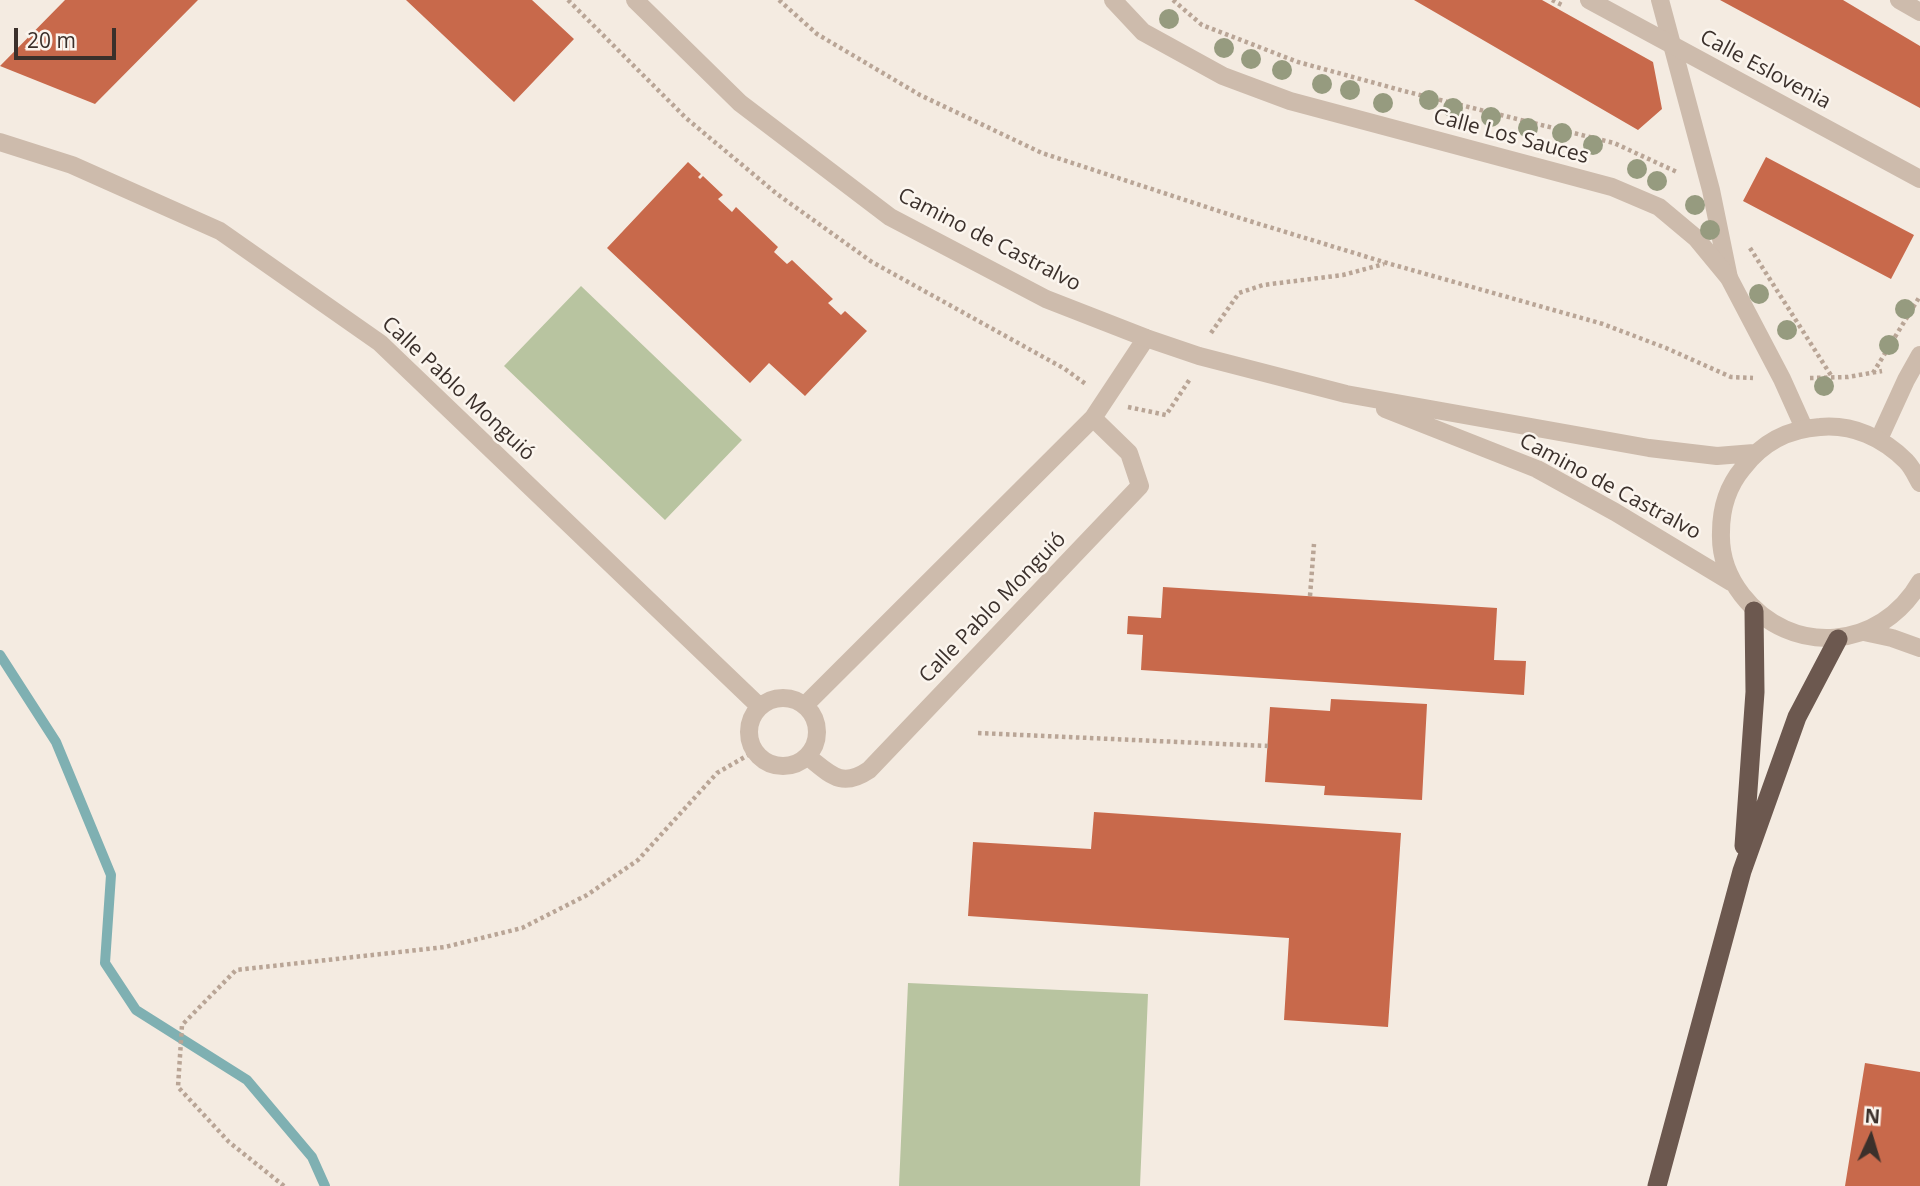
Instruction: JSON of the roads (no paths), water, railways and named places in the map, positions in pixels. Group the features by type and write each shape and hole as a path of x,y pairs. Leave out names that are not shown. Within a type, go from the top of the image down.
{"highway":[{"path":"1742,871 1755,692 1754,611"},
{"path":"1657,1186 1742,871 1797,717 1838,639"}],"street":[{"name":"Camino de Castralvo","path":"635,0 740,103 890,217 1046,299 1199,356 1346,394 1648,449 1717,456 1754,453"},
{"name":"Calle Los Sauces","path":"1113,0 1143,32 1223,76 1290,101 1612,187 1660,206 1696,238 1729,278 1782,379 1804,428"},
{"name":"Calle Eslovenia","path":"1589,0 1920,179"},
{"path":"1660,0 1712,190 1729,278"},
{"path":"1899,0 1920,12"},
{"name":"Calle Pablo Monguió","path":"0,142 72,165 220,231 380,343 760,707"},
{"path":"804,705 1093,418 1146,338"},
{"path":"1879,439 1920,355"},
{"name":"Camino de Castralvo","path":"1346,394 1537,469 1649,531 1731,582"},
{"name":"Calle Pablo Monguió","path":"807,756 832,775 845,780 858,777 869,769 1140,486 1129,453 1093,418"},
{"path":"1920,483 1908,462 1879,439 1856,429 1830,426 1804,428 1777,437 1754,453 1732,480 1721,514 1720,549 1731,582 1754,611 1779,628 1807,637 1838,639 1864,632 1890,618 1911,597 1920,582"},
{"path":"1864,632 1920,648"},
{"path":"777,698 796,700 804,705 812,714 817,736 807,756 797,763 785,766 774,765 763,759 750,740 752,717 760,707 777,698"}],"waterway":[{"path":"0,655 56,742 111,875 105,963 136,1010 247,1080 312,1157 325,1186"}]}
